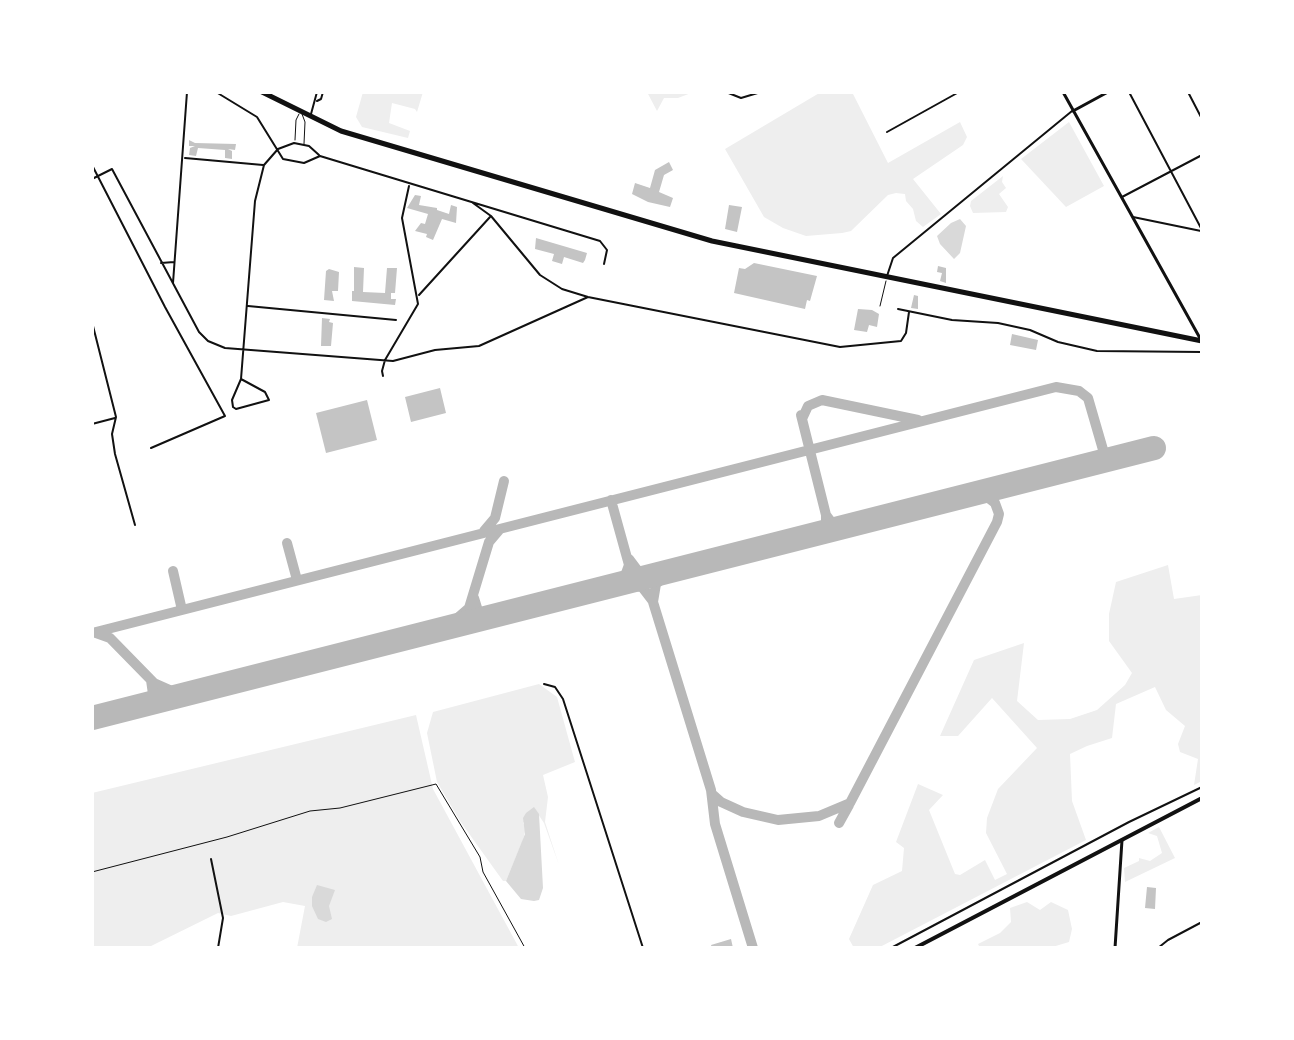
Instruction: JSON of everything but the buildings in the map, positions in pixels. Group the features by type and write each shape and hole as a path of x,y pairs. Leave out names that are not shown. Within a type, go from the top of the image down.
{"highway":[{"path":"262,92 310,117 359,137 697,237 1202,341"}],"main road":[{"path":"915,948 1202,798"}],"street":[{"path":"173,284 187,92"},
{"path":"216,92 254,114 281,157 296,163 311,162 320,156"},
{"path":"310,117 317,92"},
{"path":"316,101 321,99 323,92"},
{"path":"726,92 746,98 761,92"},
{"path":"887,132 959,92"},
{"path":"1063,92 1202,341"},
{"path":"887,278 893,258 1073,111 1108,92"},
{"path":"1129,92 1173,170 1202,231"},
{"path":"1188,92 1202,119"},
{"path":"241,379 265,392 269,400 236,409 233,407 233,397 241,379 255,201 264,165 278,149 294,143 304,144 320,156 600,241 607,250 604,264"},
{"path":"1121,197 1202,155"},
{"path":"183,158 264,165"},
{"path":"92,165 225,416 151,448"},
{"path":"92,179 112,169 202,336 219,347 393,361 435,350 479,346 588,297"},
{"path":"383,376 385,360 417,308 418,296 402,218 409,184"},
{"path":"473,203 491,216 540,275 562,289 588,297 840,347 901,341 906,333 909,312"},
{"path":"418,296 491,216"},
{"path":"1132,217 1202,231"},
{"path":"161,263 169,265 175,262"},
{"path":"247,306 396,320"},
{"path":"898,309 952,320 1019,327 1058,342 1103,352 1202,352"},
{"path":"92,322 116,417 112,434 115,454 135,525"},
{"path":"92,424 116,417"},
{"path":"544,684 555,687 563,699 643,948"},
{"path":"891,948 1127,823 1202,787"},
{"path":"1115,948 1123,838"},
{"path":"211,859 223,918 218,948"},
{"path":"1158,948 1202,922"}],"lane":[{"path":"294,143 296,120 301,112"},
{"path":"301,112 305,122 304,144"},
{"path":"880,306 887,278"},
{"path":"92,872 227,837 310,811 340,808 436,784 480,857 483,872 525,948"}],"shaded area":[{"path":"363,92 423,92 417,112 392,103 389,123 410,131 408,138 362,127 356,117"},
{"path":"647,92 691,93 678,98 664,98 657,111"},
{"path":"821,92 852,92 888,163 960,122 967,137 963,145 913,179 941,214 923,227 916,221 905,194 896,193 888,195 851,231 842,233 806,236 764,217 725,149"},
{"path":"1069,122 1104,186 1066,207 1021,159"},
{"path":"1003,176 1002,182 1006,188 999,194 1008,207 1006,212 973,213 971,201"},
{"path":"960,219 966,226 960,253 954,259 937,236"},
{"path":"1168,565 1174,599 1202,595 1202,781 1194,785 1198,759 1180,752 1178,744 1185,726 1166,710 1155,687 1116,704 1112,738 1070,754 1072,801 1086,840 878,948 854,948 849,939 873,885 902,871 904,848 896,842 918,784 943,795 929,810 955,874 960,875 985,860 995,880 1007,874 986,833 987,818 998,789 1037,748 992,698 958,736 940,736 974,660 1024,643 1017,701 1038,720 1070,719 1097,710 1125,685 1132,673 1109,641 1109,614 1116,582"},
{"path":"539,684 557,697 575,762 543,775 548,797 545,822 559,865 544,823 534,808 523,823 526,828 523,840 506,881 503,881 460,821 437,782 427,733 433,712"},
{"path":"416,715 433,789 519,948 297,948 305,906 283,902 231,916 218,913 147,948 92,948 92,793"},
{"path":"534,807 539,814 543,888 539,900 534,901 521,899 506,881 525,834 523,818"},
{"path":"1159,827 1175,858 1125,882 1124,868 1139,861 1139,858 1150,861 1162,853 1157,836 1148,833"},
{"path":"317,885 335,890 329,906 332,919 326,922 318,919 312,906"},
{"path":"1027,902 1040,910 1051,902 1068,910 1072,929 1069,942 1049,948 980,948 978,944 1000,933 1011,922 1010,908"}],"taxiway":[{"path":"92,633 1056,387 1079,391 1088,398 1106,460"},
{"path":"802,419 808,406 822,400 918,420"},
{"path":"801,415 826,515 832,523 844,527"},
{"path":"484,531 495,518 504,481"},
{"path":"712,794 743,812 778,820 819,816 850,803 997,522 999,514 995,503 975,493"},
{"path":"611,500 629,565 625,576 616,585"},
{"path":"820,533 826,524 826,515"},
{"path":"446,628 469,608 489,542 500,529"},
{"path":"287,543 297,580"},
{"path":"629,559 638,571 653,575"},
{"path":"173,571 182,610"},
{"path":"671,571 656,584 653,602 711,790 715,824 753,948"},
{"path":"620,584 642,587 652,600"},
{"path":"474,598 478,611 491,617"},
{"path":"96,633 110,638 154,683 188,694"},
{"path":"147,704 153,694 151,680"},
{"path":"839,823 849,805"}],"runway":[{"path":"92,718 1154,448"}]}
